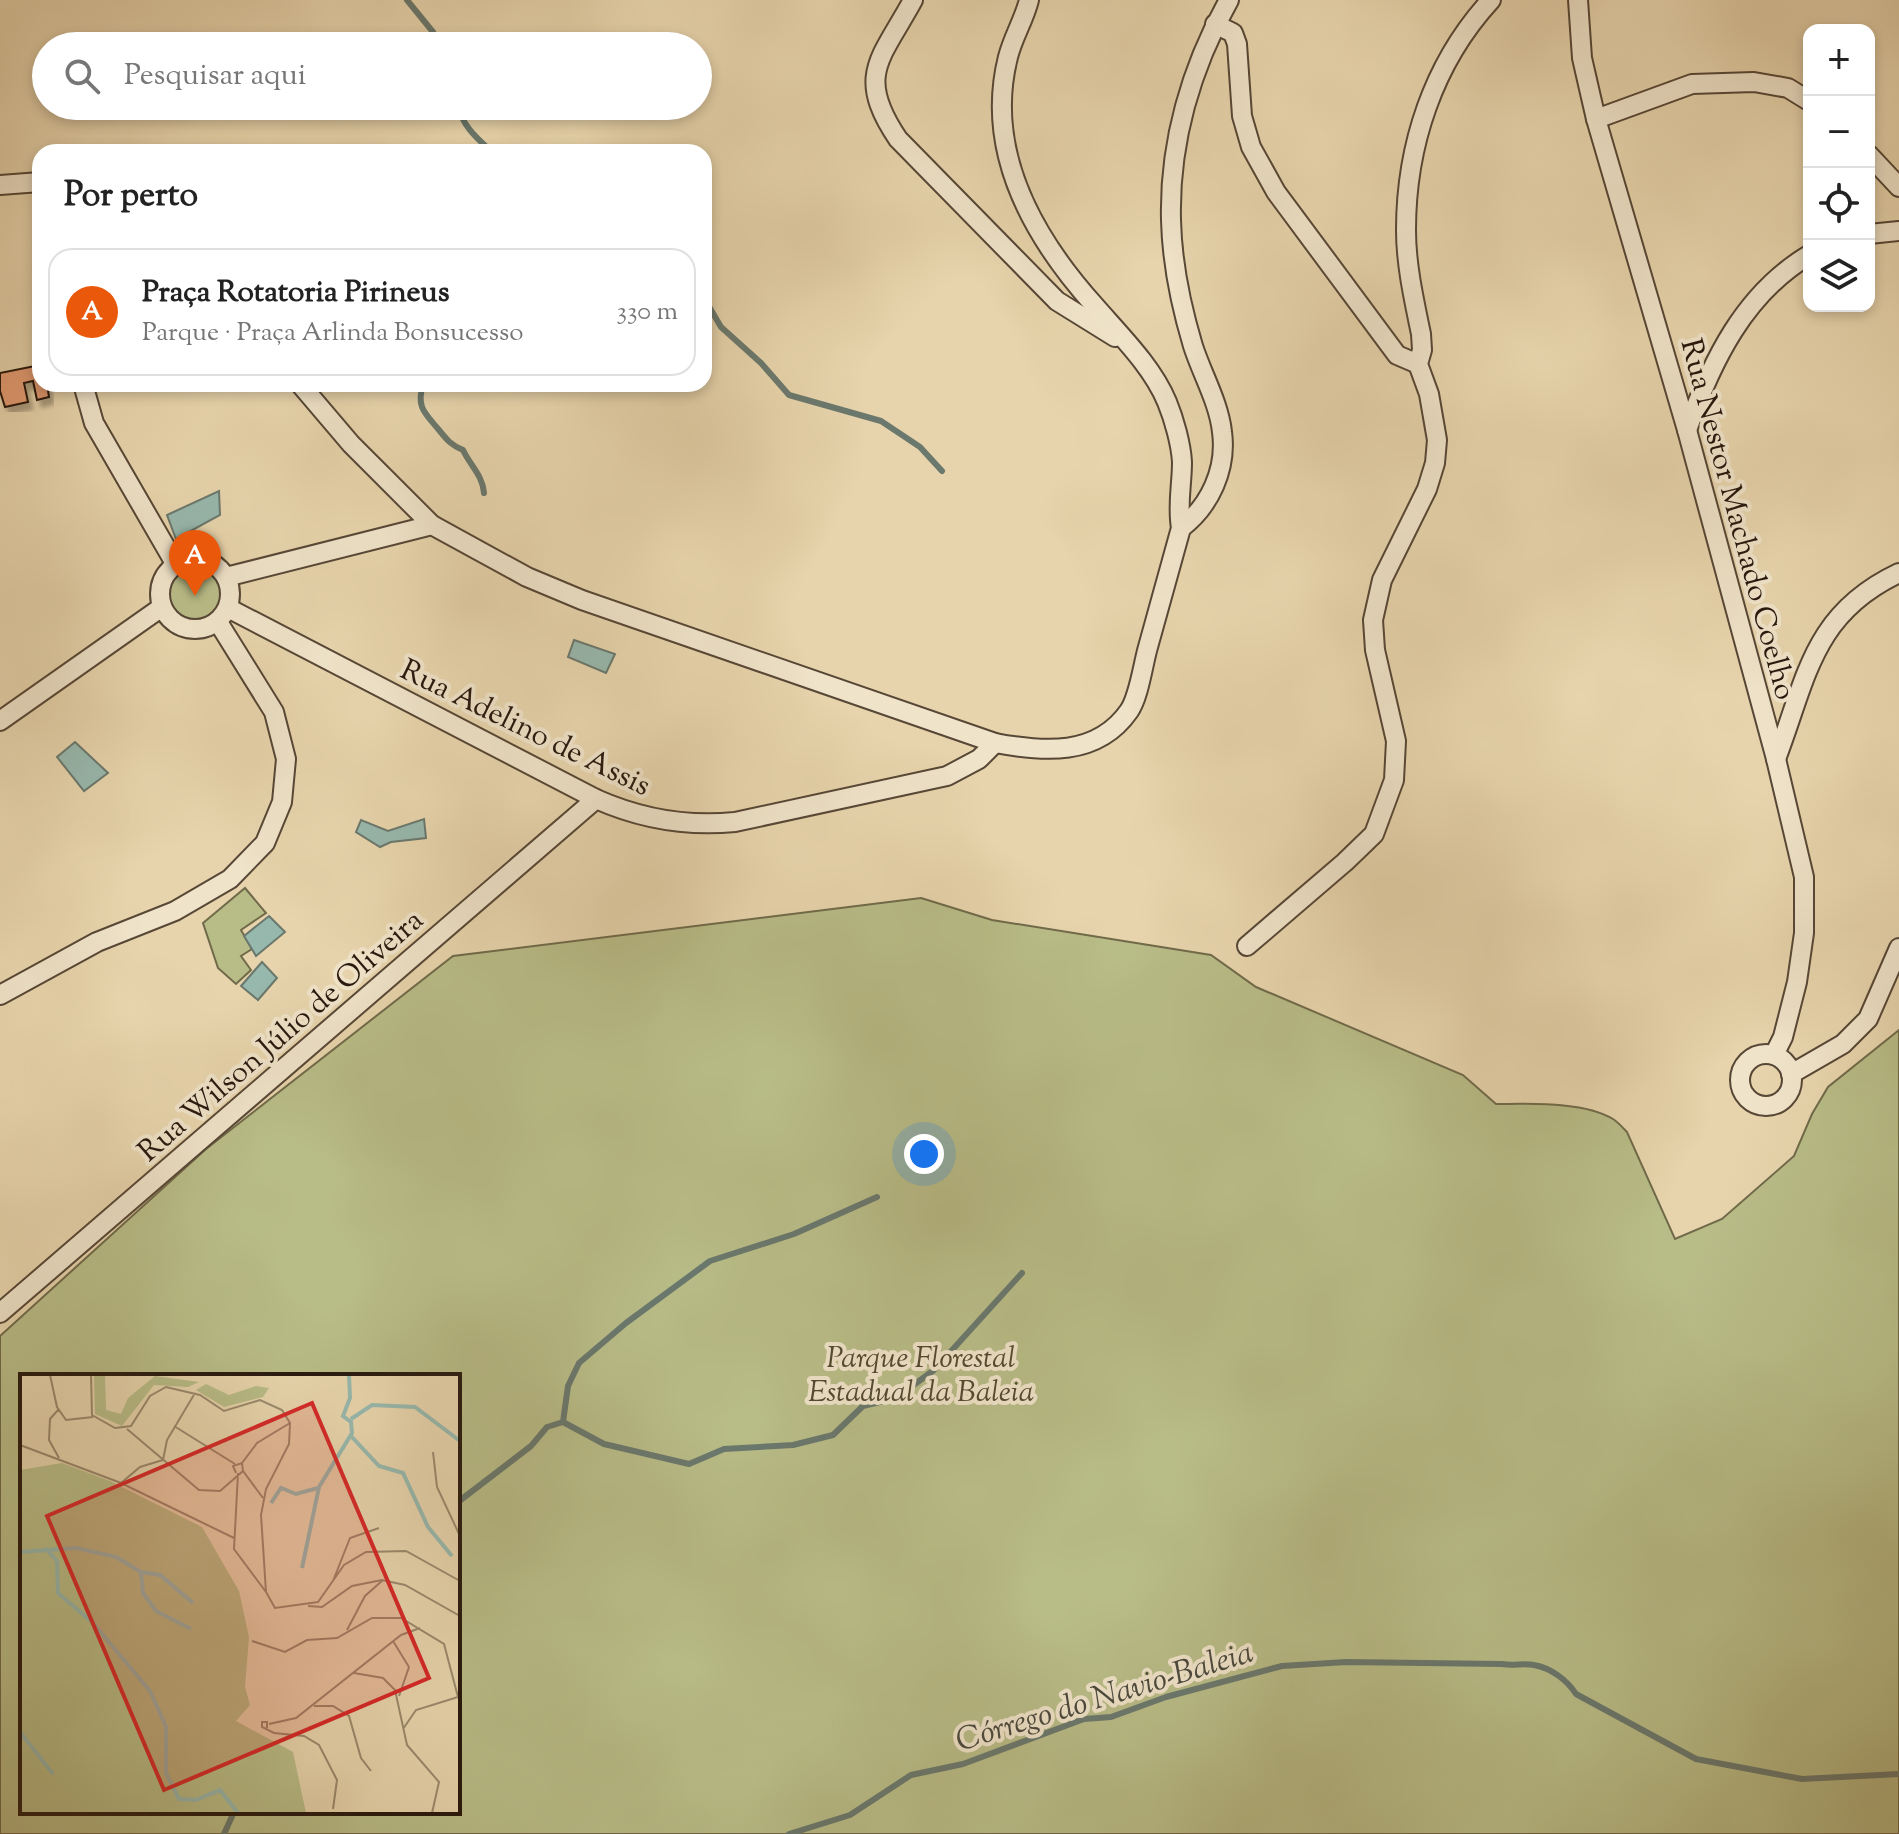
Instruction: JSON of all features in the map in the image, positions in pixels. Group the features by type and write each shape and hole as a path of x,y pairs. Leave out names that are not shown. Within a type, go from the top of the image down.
{"street":[{"path":"913,0 878,65 874,81 875,98 883,117 898,139 1057,301 1128,344"},
{"path":"307,392 351,444 432,525 515,571 582,600 995,743 1037,750 1065,750 1094,740 1108,732 1131,709 1181,528 1178,498 1182,459 1168,403 1128,344 1052,255 1012,178 1002,118 1004,80 1013,39 1029,0"},
{"path":"1181,528 1197,516 1210,497 1222,452 1223,433 1193,346 1174,258 1171,220 1176,142 1197,66 1229,0"},
{"path":"1247,946 1374,834 1394,780 1396,741 1375,650 1373,620 1382,580 1427,489 1435,463 1437,440 1429,394 1418,364 1422,350 1406,233 1408,184 1426,106 1449,56 1491,0"},
{"name":"Rua Nestor Machado Coelho","path":"1578,0 1582,58 1596,119 1687,430 1776,759 1804,877 1804,933 1797,982 1789,1017 1774,1055"},
{"path":"1215,24 1233,33 1237,44 1242,116 1261,167 1276,192 1397,355 1418,364"},
{"path":"1596,119 1692,84 1754,82 1788,88 1803,97"},
{"path":"1875,161 1899,187"},
{"path":"0,185 32,183"},
{"path":"1875,233 1899,231"},
{"path":"1687,430 1705,380 1727,337 1784,270 1803,259"},
{"path":"85,392 94,423 176,565"},
{"path":"226,577 432,525"},
{"path":"203,560 212,563 226,577 230,598 223,615 206,628 193,630 180,627 169,619 162,607 162,583 176,565 184,561 203,560"},
{"path":"1776,759 1812,657 1825,633 1842,612 1871,588 1899,573"},
{"path":"0,721 162,607"},
{"path":"0,995 97,942 175,911 230,879 265,843 282,802 286,759 274,712 223,615"},
{"name":"Rua Adelino de Assis","path":"223,615 596,799 627,812 661,820 703,825 735,822 947,776 979,759 995,743"},
{"name":"Rua Wilson Júlio de Oliveira","path":"0,1313 596,799"},
{"path":"1791,1074 1843,1044 1868,1019 1899,948"},
{"path":"1774,1055 1785,1062 1791,1074 1789,1093 1782,1100 1764,1106 1747,1097 1740,1080 1747,1062 1755,1056 1774,1055"}],"green space":[{"path":"189,563 201,563 218,572 225,583 225,607 218,618 201,627 189,627 177,622 168,613 163,601 163,589 168,577 177,568"},
{"path":"245,888 266,913 241,930 252,949 241,956 251,970 236,984 218,968 203,923"},
{"name":"Parque Florestal Estadual da Baleia","path":"921,898 992,920 1211,955 1256,987 1463,1075 1496,1104 1572,1106 1601,1113 1627,1132 1675,1239 1722,1219 1794,1156 1812,1114 1828,1087 1899,1030 1899,1834 0,1834 0,1336 206,1149 453,956"}],"water":[{"path":"219,491 220,515 176,539 167,515"},
{"path":"574,640 615,654 606,673 568,657"},
{"path":"75,742 108,773 84,791 57,757"},
{"path":"424,819 426,838 391,842 380,847 356,832 361,820 388,831"},
{"path":"269,916 285,932 256,956 244,936"},
{"path":"262,962 277,978 258,1000 241,986"}],"building":[{"path":"32,367 32,381 24,383 28,402 5,407 0,391 0,373"},
{"path":"35,392 48,392 49,397 37,400"}],"waterway":[{"path":"407,0 433,32"},
{"path":"464,120 483,144"},
{"path":"712,312 721,327 761,363 789,395 881,421 920,447 942,471"},
{"path":"422,392 423,410 447,439 463,450 479,476 484,493"},
{"name":"Córrego do Navio-Baleia","path":"460,1500 531,1446 547,1427 563,1422 568,1386 579,1363 626,1323 710,1261 794,1234 877,1197"},
{"name":"Córrego do Navio-Baleia","path":"563,1422 604,1444 689,1464 724,1449 793,1445 833,1435 863,1406 896,1398 934,1370 1022,1273"},
{"name":"Córrego do Navio-Baleia","path":"789,1834 850,1815 911,1775 963,1764 1084,1719 1111,1717 1166,1697 1282,1666 1346,1662 1534,1665 1558,1675 1576,1694 1696,1759 1802,1779 1899,1774"},
{"name":"Córrego do Navio-Baleia","path":"224,1834 233,1814"}],"place":[{"name":"Praça Rotatoria Pirineus","path":"195,596"}]}
